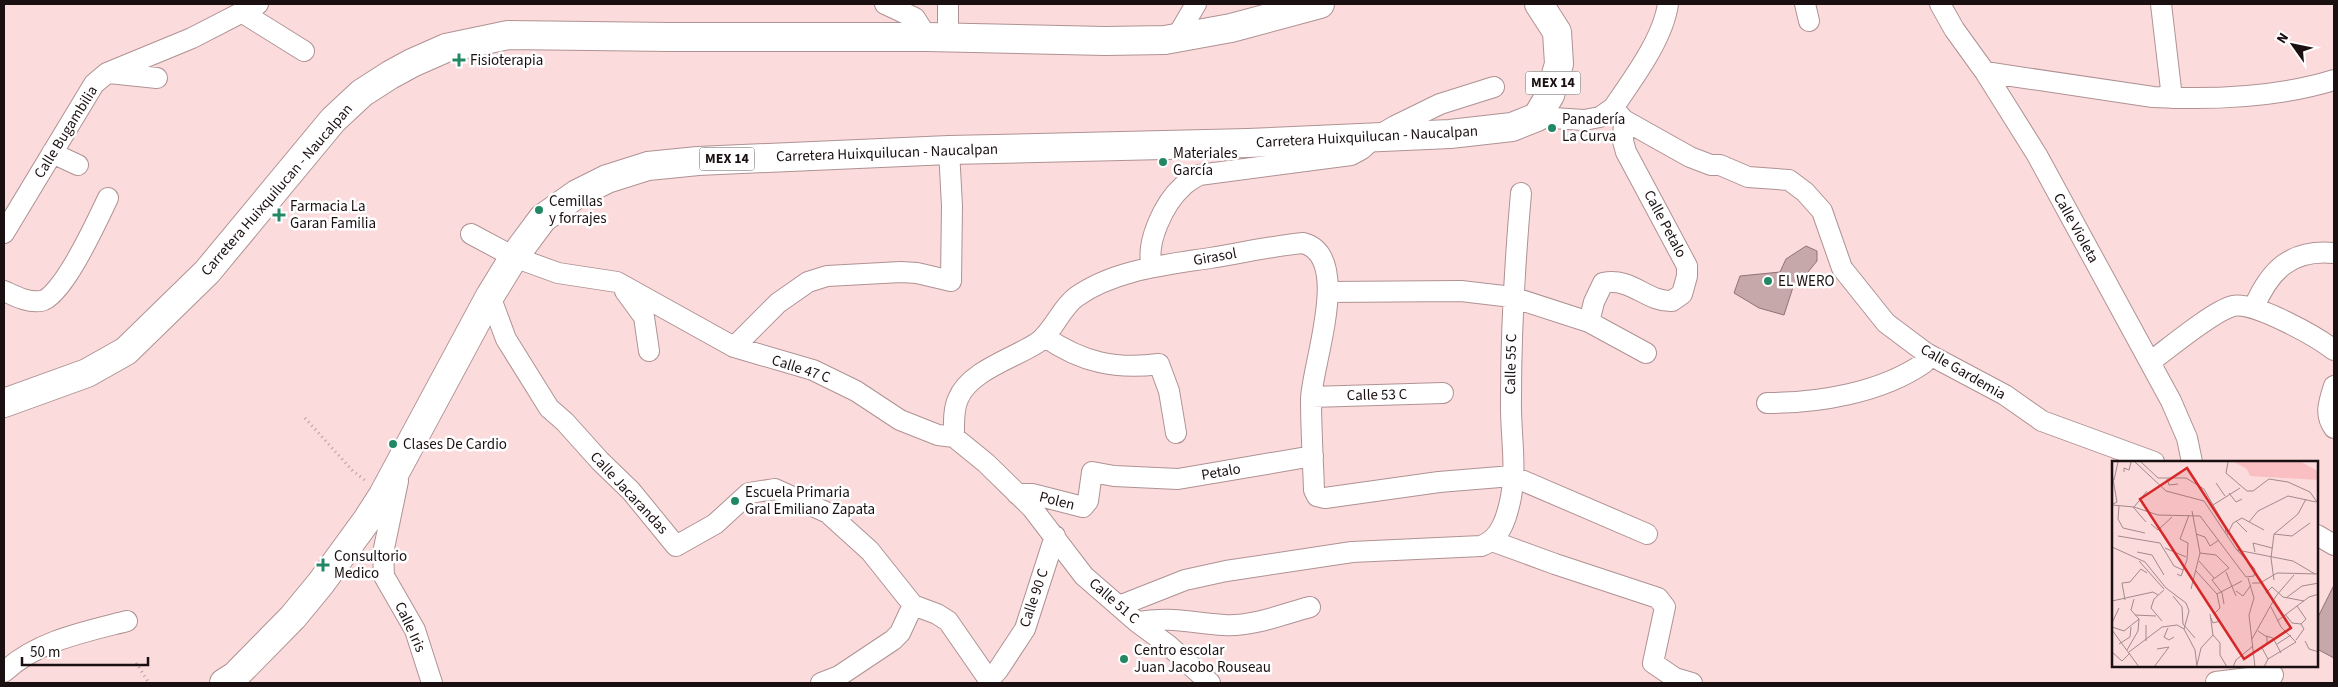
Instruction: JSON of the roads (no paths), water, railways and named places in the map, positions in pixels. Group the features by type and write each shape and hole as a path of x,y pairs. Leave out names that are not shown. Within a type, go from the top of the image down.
{"main road":[{"name":"Carretera Huixquilucan - Naucalpan","path":"4,403 88,373 126,351 207,272 333,120 362,93 412,62 446,48 508,35 937,37 1105,41 1176,38 1231,28 1320,4"},
{"name":"MEX 14","path":"1537,117 1550,95 1559,64 1557,32 1539,4"},
{"name":"Carretera Huixquilucan - Naucalpan","path":"224,683 235,676 293,617 321,584 383,495 490,296 514,257 543,218 577,194 607,179 648,166 708,160 949,150 1248,144 1374,138 1492,130 1512,127 1537,117"}],"street":[{"path":"885,4 916,18 937,37 948,4"},
{"path":"1176,38 1196,4"},
{"path":"1537,117 1584,120 1619,114 1652,45 1668,4"},
{"name":"Calle Violeta","path":"1940,4 1954,29 1985,72 2037,155 2150,362 2187,438 2192,461"},
{"path":"2161,4 2172,98"},
{"path":"251,8 304,51"},
{"name":"Calle Bugambilia","path":"6,221 52,154 94,84 107,73 192,38 251,8"},
{"path":"1985,72 2153,97 2172,98 2255,96 2294,90 2334,80"},
{"path":"107,73 157,78"},
{"path":"954,437 958,399 969,383 1004,360 1045,337 1075,298 1124,274 1152,267 1149,257 1154,232 1182,186 1199,175 1351,155 1362,149 1374,138 1440,104 1494,87"},
{"name":"Calle Petalo","path":"1589,322 1594,302 1603,283 1619,281 1660,300 1672,301 1682,294 1687,276 1683,256 1626,152 1619,114"},
{"name":"Calle Gardemia","path":"1619,114 1690,157 1711,165 1720,165 1748,177 1789,180 1805,192 1822,211 1842,268 1886,322 1926,353 2005,395 2042,421 2123,456 2149,461"},
{"path":"734,347 778,302 808,282 827,276 901,272 917,273 950,281 952,206 949,150"},
{"path":"52,154 78,165"},
{"name":"Calle 55 C","path":"1496,537 1511,497 1514,460 1511,405 1512,297 1521,193"},
{"path":"4,291 31,301 42,301 50,298 67,276 108,198"},
{"name":"Calle 47 C","path":"471,234 514,257 558,273 617,282 734,347 813,370 856,391 900,420 931,433 954,437 986,463 1055,536"},
{"name":"Girasol","path":"1152,267 1304,244 1313,246 1320,252 1324,262 1328,292 1323,334 1311,397 1314,490 1317,496 1325,498 1439,482 1512,476"},
{"path":"2254,307 2267,283 2284,263 2305,254 2319,252 2334,253"},
{"path":"617,282 644,317 649,352"},
{"path":"1328,292 1460,291 1512,297 1589,322 1646,353"},
{"name":"Calle Jacarandas","path":"490,296 506,339 549,408 565,422 600,461 631,491 676,546 715,524 749,494 775,489 788,493 828,513 870,551 913,605"},
{"path":"2150,362 2216,314 2234,306 2254,307 2334,350"},
{"path":"1045,337 1064,350 1100,364 1120,366 1159,364 1171,398 1176,432"},
{"path":"1767,403 1800,403 1844,395 1911,372 1924,363 1926,353"},
{"path":"2334,386 2327,409 2327,418 2334,428"},
{"name":"Calle 53 C","path":"1311,397 1443,394"},
{"name":"Calle Iris","path":"404,456 386,533 383,553 384,576 415,630 432,683"},
{"name":"Petalo","path":"1129,477 1178,479 1313,456"},
{"name":"Polen","path":"1017,494 1032,494 1083,507 1088,501 1092,472 1129,477"},
{"path":"1512,476 1648,534"},
{"name":"Calle 51 C","path":"1055,536 1078,569 1118,606 1206,681"},
{"name":"Calle 90 C","path":"990,682 1025,629 1055,536"},
{"path":"2318,536 2334,545"},
{"path":"1118,606 1185,580 1226,570 1352,552 1481,546 1496,537 1555,564 1658,598 1664,604 1664,611 1653,662 1657,668 1675,678 1692,683"},
{"path":"821,683 839,676 893,640 900,633 913,605 938,614 948,620 990,682"},
{"path":"1137,622 1158,618 1225,625 1248,623 1310,607"},
{"path":"4,672 36,650 81,632 127,622"},
{"path":"2216,682 2273,675"}],"place":[{"name":"Fisioterapia","path":"459,60"},
{"name":"Panadería La Curva","path":"1552,128"},
{"name":"Materiales García","path":"1163,162"},
{"name":"Cemillas y forrajes","path":"539,210"},
{"name":"Farmacia La Garan Familia","path":"279,215"},
{"name":"EL WERO","path":"1768,281"},
{"name":"Clases De Cardio","path":"393,444"},
{"name":"Escuela Primaria Gral Emiliano Zapata","path":"735,501"},
{"name":"Consultorio Medico","path":"323,565"},
{"name":"Centro escolar Juan Jacobo Rouseau","path":"1124,659"}]}
